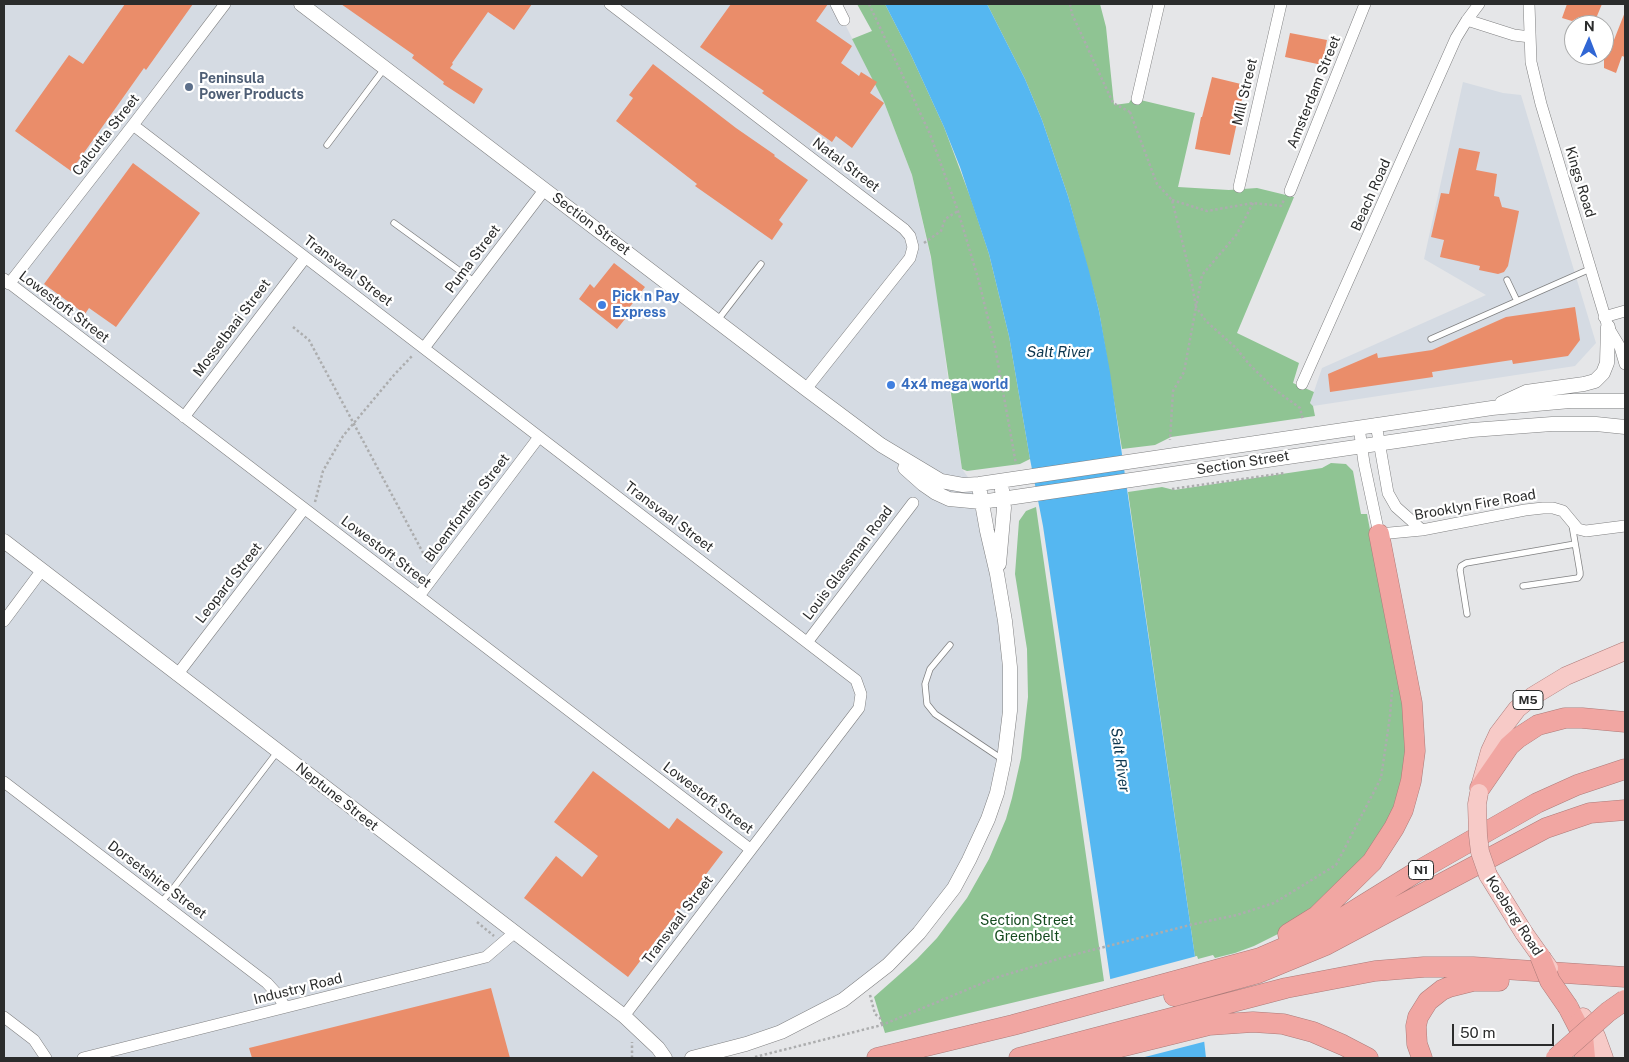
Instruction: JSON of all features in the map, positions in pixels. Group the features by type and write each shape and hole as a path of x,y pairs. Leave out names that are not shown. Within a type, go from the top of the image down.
{"highway":[{"path":"1207,978 1239,957 1270,944 1302,927 1317,916 1372,862 1390,836 1403,810 1413,766 1415,729 1408,681 1380,534"},
{"path":"1480,791 1509,746 1538,725 1573,718 1625,722"},
{"name":"N1","path":"878,1058 1013,1025 1103,1008 1207,978 1260,958 1318,932 1427,866 1537,803 1577,785 1625,769"},
{"path":"1207,978 1258,973 1326,945 1546,828 1590,813 1625,810"},
{"path":"1540,956 1550,981 1572,1007 1583,1036 1585,1058"},
{"path":"1028,1056 1107,1043 1208,1017 1286,988 1370,972 1414,968 1473,968 1625,977"},
{"path":"1422,1058 1416,1035 1418,1017 1428,1001 1442,990 1473,981 1526,980 1576,975"},
{"path":"1556,1058 1608,1012 1625,1000"},
{"path":"1208,1017 1284,1024 1313,1032 1368,1058"}],"main road":[{"name":"Koeberg Road","path":"1540,956 1488,875 1480,852 1477,804 1484,768 1498,734 1517,709 1533,696 1566,676 1625,651"},
{"path":"1572,1007 1596,1036 1604,1058"}],"street":[{"name":"Calcutta Street","path":"7,282 133,125 225,4"},
{"name":"Section Street","path":"301,4 806,390 881,445 941,481 964,485 979,484 1492,408 1570,400 1625,401"},
{"name":"Natal Street","path":"610,4 904,228 910,236 913,247 910,258 806,390"},
{"path":"836,4 844,20"},
{"path":"1137,99 1158,4"},
{"name":"Mill Street","path":"1239,187 1281,4"},
{"name":"Amsterdam Street","path":"1290,191 1365,4"},
{"name":"Beach Road","path":"1302,384 1456,38 1479,4"},
{"name":"Kings Road","path":"1529,4 1532,62 1541,104 1606,322 1620,347 1625,364"},
{"path":"1467,20 1514,35 1530,37"},
{"name":"Transvaal Street","path":"133,125 539,438 808,641 856,680 861,694 859,708 624,1016"},
{"name":"Puma Street","path":"424,348 545,189"},
{"name":"Mosselbaai Street","path":"184,417 305,258"},
{"name":"Lowestoft Street","path":"7,282 750,850"},
{"path":"1492,408 1526,392 1584,384 1595,380 1603,373 1607,363 1606,322 1625,311"},
{"path":"1376,424 1388,493 1396,507 1422,530"},
{"name":"Section Street","path":"881,445 936,494 949,499 981,502 1472,430 1552,424 1596,424 1625,427"},
{"path":"1359,427 1361,445 1380,534"},
{"name":"Bloemfontein Street","path":"419,596 539,438"},
{"path":"998,574 1003,498 1001,480"},
{"path":"692,1058 746,1044 781,1032 843,1000 888,964 919,933 954,888 969,860 988,819 996,793 1004,760 1010,711 1010,667 1005,621 998,574 981,502 979,484"},
{"name":"Louis Glassman Road","path":"808,641 913,503"},
{"name":"Brooklyn Fire Road","path":"1380,534 1422,530 1543,508 1563,511 1578,529 1586,531 1625,526"},
{"name":"Leopard Street","path":"177,675 304,510"},
{"name":"Neptune Street","path":"4,541 624,1016 658,1048 665,1058"},
{"path":"4,621 42,570"},
{"name":"Dorsetshire Street","path":"4,782 267,983 285,1007"},
{"name":"Industry Road","path":"83,1058 486,957 514,933"},
{"path":"4,1017 34,1040 46,1058"}],"lane":[{"path":"327,145 386,68"},
{"path":"394,223 474,282"},
{"path":"717,321 761,264"},
{"path":"1431,339 1590,269"},
{"path":"1507,280 1517,301"},
{"path":"1523,586 1578,578 1580,572 1572,523"},
{"path":"1466,614 1461,566 1466,563 1576,544"},
{"path":"950,645 930,669 925,684 927,704 935,714 1004,760"},
{"path":"161,902 278,751"}],"path":[{"path":"869,4 930,134 958,211 978,278 995,347 1014,461 1017,467"},
{"path":"1070,4 1072,14 1113,103 1130,112"},
{"path":"1137,99 1133,101 1130,112 1157,184 1172,200 1190,273 1196,307 1206,322 1236,348 1274,389 1300,408 1302,420"},
{"path":"1172,200 1207,211 1252,203 1281,206 1290,191"},
{"path":"1170,440 1173,391 1184,372 1202,275 1237,234 1252,203"},
{"path":"921,245 941,231 945,219 958,211"},
{"path":"293,327 309,340 355,422 427,562 438,571"},
{"path":"304,510 315,503 323,471 343,436 411,355 424,348"},
{"path":"1168,487 1174,489 1293,472"},
{"path":"748,1058 882,1025 995,978 1065,957 1237,915 1274,903 1336,865 1382,778 1392,684"},
{"path":"866,983 875,1014 880,1018 882,1025"}],"shaded area":[{"path":"4,4 835,4 884,102 912,175 935,277 962,469 990,507 1004,621 1008,731 979,838 921,929 819,1012 690,1058 4,1058"},
{"path":"1463,82 1503,93 1521,95 1596,343 1575,366 1313,406 1310,403 1322,368 1486,295 1424,259"}],"green space":[{"path":"857,4 885,4 944,127 971,199 989,254 1009,336 1030,459 1020,464 967,471 962,469 931,257 912,175 884,102 852,39 872,31"},
{"path":"987,4 1100,4 1106,27 1114,105 1129,103 1132,98 1195,113 1178,187 1229,190 1257,188 1294,197 1237,333 1299,363 1293,383 1314,392 1310,403 1313,406 1315,416 1171,437 1155,445 1122,449 1099,311 1068,196 1042,120 1025,79"},
{"path":"1331,463 1346,464 1353,471 1361,514 1367,514 1404,708 1406,744 1402,778 1394,809 1366,860 1290,928 1235,953 1215,958 1213,955 1198,959 1197,956 1195,957 1128,492 1162,487 1174,490 1322,468"},
{"name":"Section Street Greenbelt","path":"1036,507 1104,981 885,1033 874,997 917,959 937,938 967,898 989,859 1006,819 1021,758 1028,697 1027,649 1015,574 1019,521 1026,511"}],"water":[{"name":"Salt River","path":"885,4 987,4 1025,79 1042,120 1068,196 1099,311 1110,372 1195,957 1206,1058 1122,1058 1043,526 1009,336 989,254 960,167 911,55"}],"pier":[{"path":"1197,956 1207,1041 1141,1058 1119,1058 1107,980"}],"building":[{"path":"125,4 193,4 146,70 144,68 71,171 15,131 69,55 83,64"},
{"path":"341,4 532,4 514,30 488,12 452,63 450,68 483,89 474,104 443,84 444,82 412,58 414,55"},
{"path":"731,4 828,4 816,21 852,46 841,63 859,76 861,72 877,82 870,93 884,103 852,148 836,136 832,142 762,93 764,91 700,47"},
{"path":"1567,4 1602,4 1597,15 1564,15 1564,19 1562,18"},
{"path":"1625,12 1625,57 1622,56 1616,73 1604,68 1604,65 1614,65 1614,40"},
{"path":"1290,33 1327,40 1322,65 1285,57"},
{"path":"653,64 736,128 808,180 779,220 783,224 772,240 695,186 697,184 616,121 633,98 629,95"},
{"path":"1212,77 1245,85 1230,155 1195,149 1201,117"},
{"path":"1459,148 1480,152 1476,170 1497,174 1494,196 1499,197 1502,207 1519,211 1508,266 1504,272 1498,274 1479,270 1480,266 1440,257 1444,240 1431,237 1441,193 1449,194"},
{"path":"133,163 200,213 116,327 89,308 85,314 44,284"},
{"path":"614,263 645,287 626,312 629,314 617,329 579,299 590,284 594,288"},
{"path":"1575,307 1580,340 1568,356 1513,364 1512,360 1432,372 1433,377 1330,392 1328,374 1377,353 1378,358 1432,350 1506,317"},
{"path":"593,771 669,829 677,818 723,852 628,977 524,898 556,856 582,877 598,856 554,822"},
{"path":"491,988 510,1058 252,1058 249,1048"}],"place":[{"name":"Peninsula Power Products","path":"189,87"},
{"name":"Pick n Pay Express","path":"602,305"},
{"name":"4x4 mega world","path":"891,385"}]}
